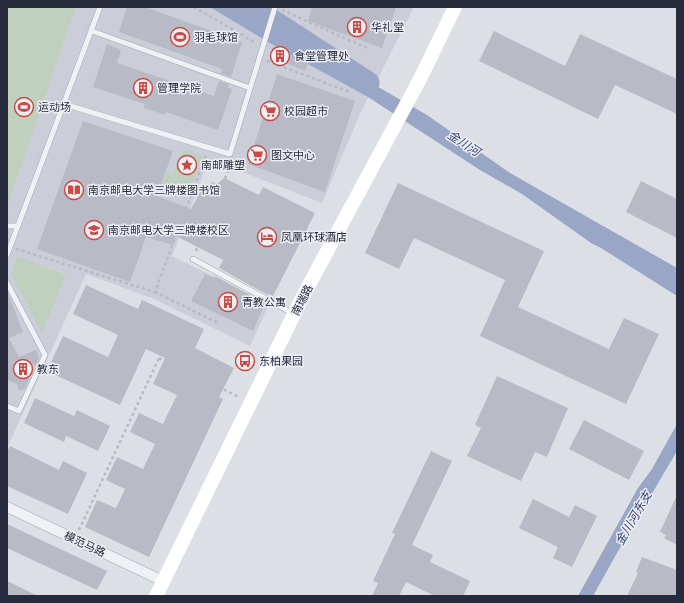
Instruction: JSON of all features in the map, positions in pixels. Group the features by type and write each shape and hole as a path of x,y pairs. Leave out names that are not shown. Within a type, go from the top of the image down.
{"street":[{"name":"南瑞路","path":"156,596 294,314 420,79 455,7"},
{"name":"模范马路","path":"7,507 163,581"}],"lane":[{"path":"7,255 100,7"},
{"path":"64,104 230,154 262,46 275,9"},
{"path":"92,31 250,88"},
{"path":"7,226 18,226"},
{"path":"193,259 294,314"},
{"path":"7,283 45,355 19,411 7,406"}],"path":[{"path":"194,7 262,46"},
{"path":"275,9 367,48"},
{"path":"259,58 350,92"},
{"path":"155,292 208,148"},
{"path":"193,259 230,166 230,154"},
{"path":"10,247 155,292 218,323"},
{"path":"75,540 172,330"},
{"path":"159,358 250,403"}],"shaded area":[{"name":"南京邮电大学三牌楼校区","path":"7,7 414,7 360,114 322,203 209,159 172,256 269,304 250,346 154,299 86,274 7,448"}],"green space":[{"name":"运动场","path":"7,7 76,7 7,207"},
{"path":"183,149 202,156 188,197 161,187 166,172 173,175"},
{"path":"17,256 66,275 42,333 11,274"}],"water":[{"path":"210,7 243,7 312,49 427,115 510,173 677,268 677,296 591,243 522,194 480,170 368,97 268,42"},
{"name":"金川河东支","path":"677,424 677,451 593,596 578,596 638,488 652,469"}],"building":[{"name":"羽毛球馆","path":"127,7 145,7 242,42 231,77 221,73 222,69 119,32"},
{"name":"华礼堂","path":"312,7 396,7 382,48 308,21"},
{"path":"494,31 565,66 580,34 677,79 677,114 615,85 598,119 479,61"},
{"name":"管理学院","path":"107,44 121,50 117,63 214,96 219,81 229,84 228,88 232,89 218,130 166,112 165,115 143,108 145,104 93,87"},
{"path":"273,47 308,63 305,71 270,56"},
{"path":"277,74 355,101 325,192 248,164"},
{"path":"83,121 173,151 157,196 191,209 200,192 211,182 217,184 224,178 259,195 263,187 315,213 273,296 268,295 219,268 223,260 176,236 173,245 146,237 130,282 37,249"},
{"path":"641,181 677,199 677,238 626,212"},
{"path":"398,183 544,251 518,307 609,349 624,318 659,334 626,404 480,336 505,280 414,238 399,269 365,253"},
{"name":"青教公寓","path":"205,274 214,278 215,276 265,303 253,331 191,301"},
{"path":"86,285 138,309 142,300 204,329 195,348 234,368 219,397 223,399 149,557 85,527 97,500 116,508 125,489 106,480 117,457 143,469 155,444 130,432 139,413 163,424 177,395 153,384 165,358 146,349 120,405 47,371 63,336 108,357 118,335 73,314"},
{"name":"教东","path":"8,293 23,332 9,338 19,357 36,350 39,358 36,366 20,358 30,377 25,388 19,391 17,384 7,380"},
{"path":"497,376 568,408 547,457 535,452 521,481 467,456 481,428 475,425"},
{"path":"35,398 74,416 77,410 110,426 98,451 66,436 64,442 24,423"},
{"path":"584,420 644,451 629,480 569,449"},
{"path":"10,446 59,470 63,461 87,473 68,514 7,486 7,452"},
{"path":"431,451 452,461 412,545 433,555 430,562 470,581 463,596 435,596 406,582 399,596 372,596 378,583 373,581 395,534 392,533"},
{"path":"677,495 677,545 664,538 666,535 660,532"},
{"path":"533,499 569,517 575,505 597,516 572,567 553,558 558,547 519,528"},
{"path":"7,524 107,571 97,590 7,548"},
{"path":"642,557 677,570 677,596 627,596 638,573 636,572"},
{"path":"7,581 38,596 7,596"}],"waterway":[{"name":"金川河","path":"251,7 368,83"}],"place":[{"name":"华礼堂","path":"357,27"},
{"name":"羽毛球馆","path":"180,37"},
{"name":"食堂管理处","path":"280,56"},
{"name":"管理学院","path":"143,88"},
{"name":"运动场","path":"24,107"},
{"name":"校园超市","path":"270,111"},
{"name":"图文中心","path":"257,155"},
{"name":"南邮雕塑","path":"187,165"},
{"name":"南京邮电大学三牌楼图书馆","path":"74,190"},
{"name":"南京邮电大学三牌楼校区","path":"94,230"},
{"name":"凤凰环球酒店","path":"267,237"},
{"name":"青教公寓","path":"228,302"},
{"name":"东柏果园","path":"245,361"},
{"name":"教东","path":"23,369"}]}
